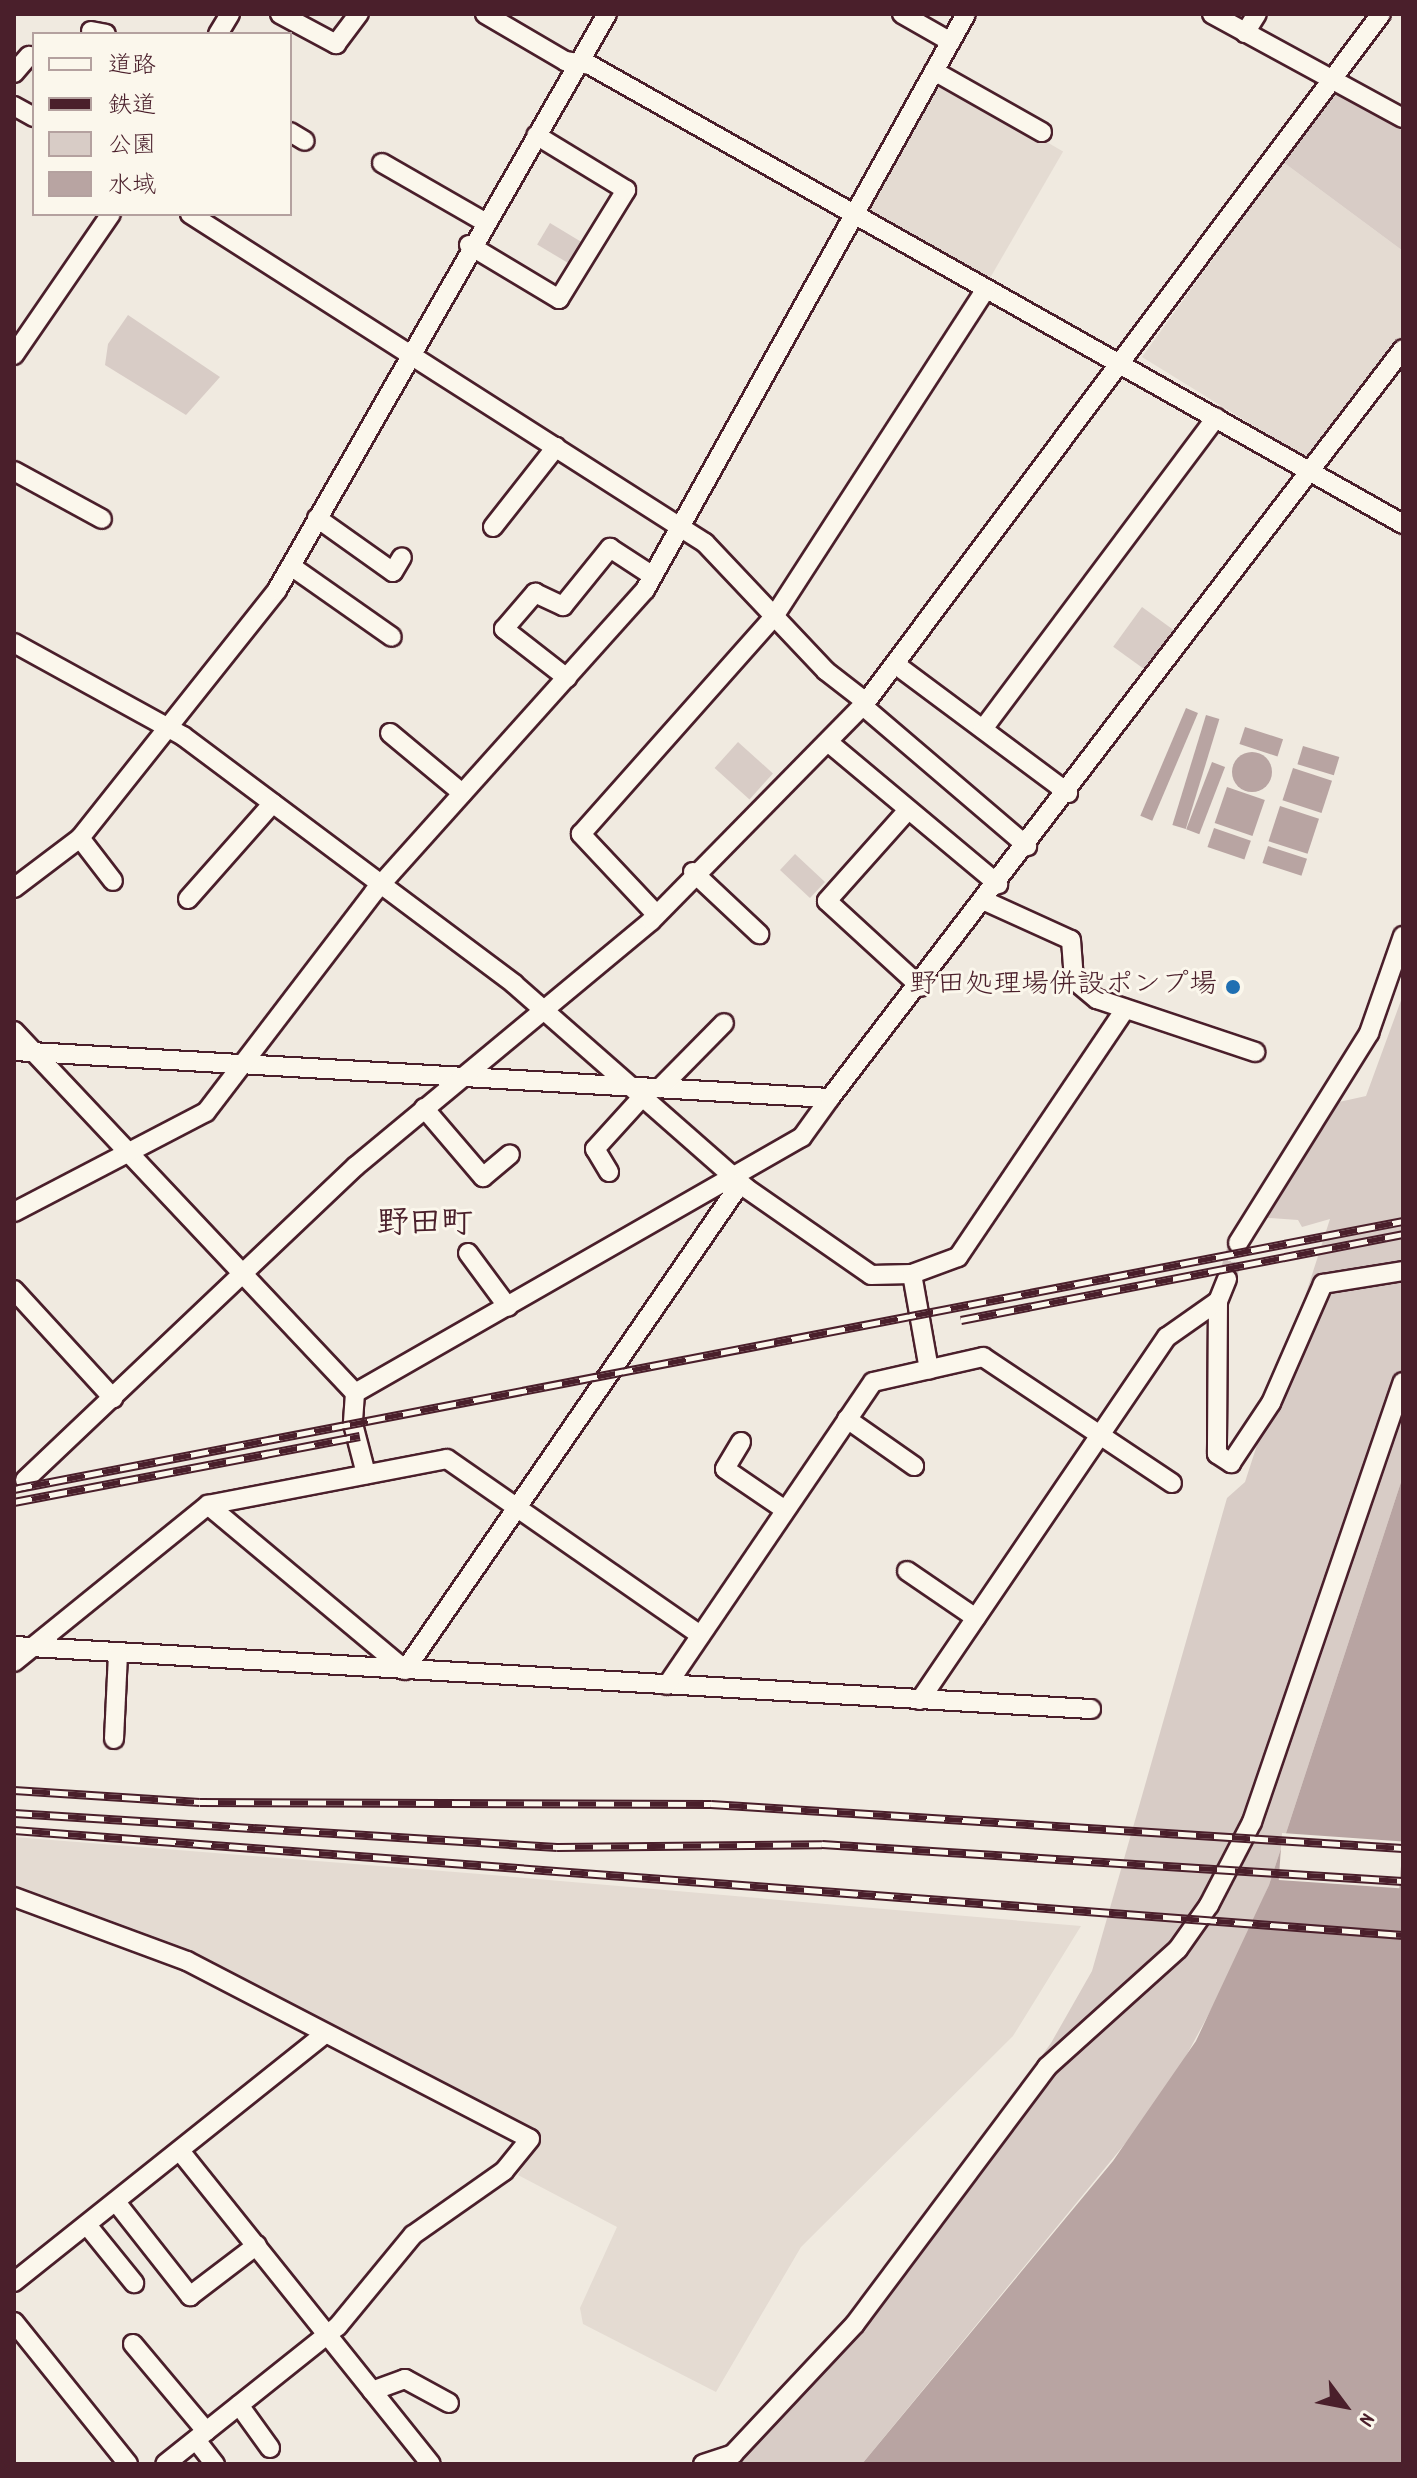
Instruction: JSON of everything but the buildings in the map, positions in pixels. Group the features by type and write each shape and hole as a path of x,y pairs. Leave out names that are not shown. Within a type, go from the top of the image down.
{"street":[{"path":"219,32 230,14"},
{"path":"280,14 341,44 359,14"},
{"path":"485,14 565,61 579,61 1403,524"},
{"path":"14,888 80,838 170,728 291,566 469,245 607,14"},
{"path":"902,14 951,42"},
{"path":"14,1212 197,1120 248,1063 382,884 567,678 653,576 678,525 966,14"},
{"path":"1212,14 1403,118"},
{"path":"1245,33 1257,14"},
{"path":"25,1480 424,1108 656,914 693,872 865,704 1121,366 1381,14"},
{"path":"14,73 29,56"},
{"path":"934,71 1042,132"},
{"path":"14,106 32,116"},
{"path":"469,245 559,299 626,190 536,135"},
{"path":"382,163 483,221"},
{"path":"14,355 110,216"},
{"path":"193,216 705,543 773,618 865,704 1027,846"},
{"path":"656,914 581,834 773,618 986,289"},
{"path":"355,1393 738,1180 802,1137 921,987 1403,349"},
{"path":"983,729 1216,417"},
{"path":"493,527 556,447"},
{"path":"14,471 102,519"},
{"path":"317,518 393,572 402,557"},
{"path":"567,678 504,629 535,593 563,606 610,548 653,576"},
{"path":"291,566 392,637"},
{"path":"14,643 170,728 273,803 544,1007 646,1090 738,1180 871,1275 912,1274 958,1257 1125,1009"},
{"path":"895,664 1068,793"},
{"path":"390,733 462,793"},
{"path":"828,742 998,884"},
{"path":"188,899 273,803"},
{"path":"908,810 827,901 921,987"},
{"path":"80,838 113,881"},
{"path":"693,872 759,934"},
{"path":"985,901 1071,940 1079,986 1125,1009 1255,1052"},
{"path":"1238,1243 1369,1033 1403,936"},
{"path":"609,1172 595,1149 646,1090 724,1023"},
{"path":"14,1031 24,1052 355,1393 353,1424 366,1474"},
{"path":"24,1052 248,1063 646,1090 830,1098"},
{"path":"424,1108 483,1177 510,1154"},
{"path":"405,1670 738,1180"},
{"path":"468,1253 508,1307"},
{"path":"1227,1279 1218,1301 1217,1454 1231,1463 1271,1403 1323,1284 1403,1271"},
{"path":"912,1274 929,1369"},
{"path":"14,1290 113,1398"},
{"path":"920,1700 1176,1326 1218,1301"},
{"path":"667,1685 873,1382 983,1357 1172,1483"},
{"path":"703,2464 733,2454 855,2324 1047,2067 1178,1949 1209,1905 1252,1822 1403,1382"},
{"path":"847,1419 914,1466"},
{"path":"741,1442 725,1469 785,1510"},
{"path":"14,1662 208,1505 447,1459 699,1634"},
{"path":"208,1505 405,1670"},
{"path":"907,1571 976,1618"},
{"path":"14,1646 1091,1709"},
{"path":"114,1739 118,1653"},
{"path":"14,1897 187,1961 530,2139 504,2171 413,2235 327,2335 165,2464"},
{"path":"14,2282 325,2034"},
{"path":"180,2151 431,2464"},
{"path":"116,2202 190,2296 257,2245"},
{"path":"87,2225 134,2283"},
{"path":"14,2322 128,2464"},
{"path":"133,2344 201,2435 215,2464"},
{"path":"372,2391 405,2379 449,2403"},
{"path":"239,2405 270,2448"}],"shaded area":[{"path":"941,81 1063,152 990,279 868,208"},
{"path":"1283,162 1403,251 1403,338 1316,455 1304,457 1142,357"},
{"path":"14,1837 1081,1926 1013,2036 801,2247 716,2392 583,2324 580,2308 617,2227 518,2175 538,2140 188,1956 14,1889"}],"green space":[{"path":"1336,89 1403,128 1403,251 1283,162"},
{"path":"550,223 586,245 573,266 537,244"},
{"path":"128,315 220,377 186,415 105,365 108,344"},
{"path":"1142,607 1176,632 1147,671 1113,647"},
{"path":"738,742 773,773 750,799 715,768"},
{"path":"795,854 825,882 810,898 780,870"},
{"path":"1403,995 1403,1476 1269,1885 1232,1971 1165,2095 862,2464 739,2464 867,2318 857,2310 1051,2043 1092,1971 1227,1498 1245,1482 1330,1219 1302,1227 1298,1220 1255,1217 1339,1102 1366,1096"}],"water":[{"path":"1186,708 1198,713 1152,821 1140,816"},
{"path":"1206,715 1219,719 1186,829 1172,825"},
{"path":"1245,727 1283,739 1277,756 1239,744"},
{"path":"1303,746 1339,757 1334,775 1297,764"},
{"path":"1252,752 1266,758 1272,772 1266,786 1252,792 1238,786 1232,772 1238,758"},
{"path":"1212,762 1225,767 1199,834 1186,829"},
{"path":"1293,768 1332,781 1321,813 1282,800"},
{"path":"1227,787 1265,800 1252,836 1215,823"},
{"path":"1280,806 1319,819 1308,854 1269,841"},
{"path":"1214,828 1251,841 1244,860 1207,847"},
{"path":"1268,846 1307,859 1301,876 1262,863"},
{"path":"1403,1476 1403,2464 862,2464 1113,2161 1196,2041 1269,1885"}],"pier":[{"path":"1282,1833 1403,1841 1399,1888 1279,1880"}],"tunnel":[{"path":"1227,1279 1238,1243"}],"railway":[{"path":"14,1489 1403,1221"},
{"path":"961,1320 1403,1234"},
{"path":"14,1502 360,1436"},
{"path":"14,1790 200,1802 711,1804 1403,1848"},
{"path":"14,1813 557,1847 822,1844 1403,1881"},
{"path":"14,1830 1403,1935"}],"place":[{"name":"野田処理場併設ポンプ場","path":"1233,987"}],"district":[{"name":"野田町","path":"425,1226"}]}
